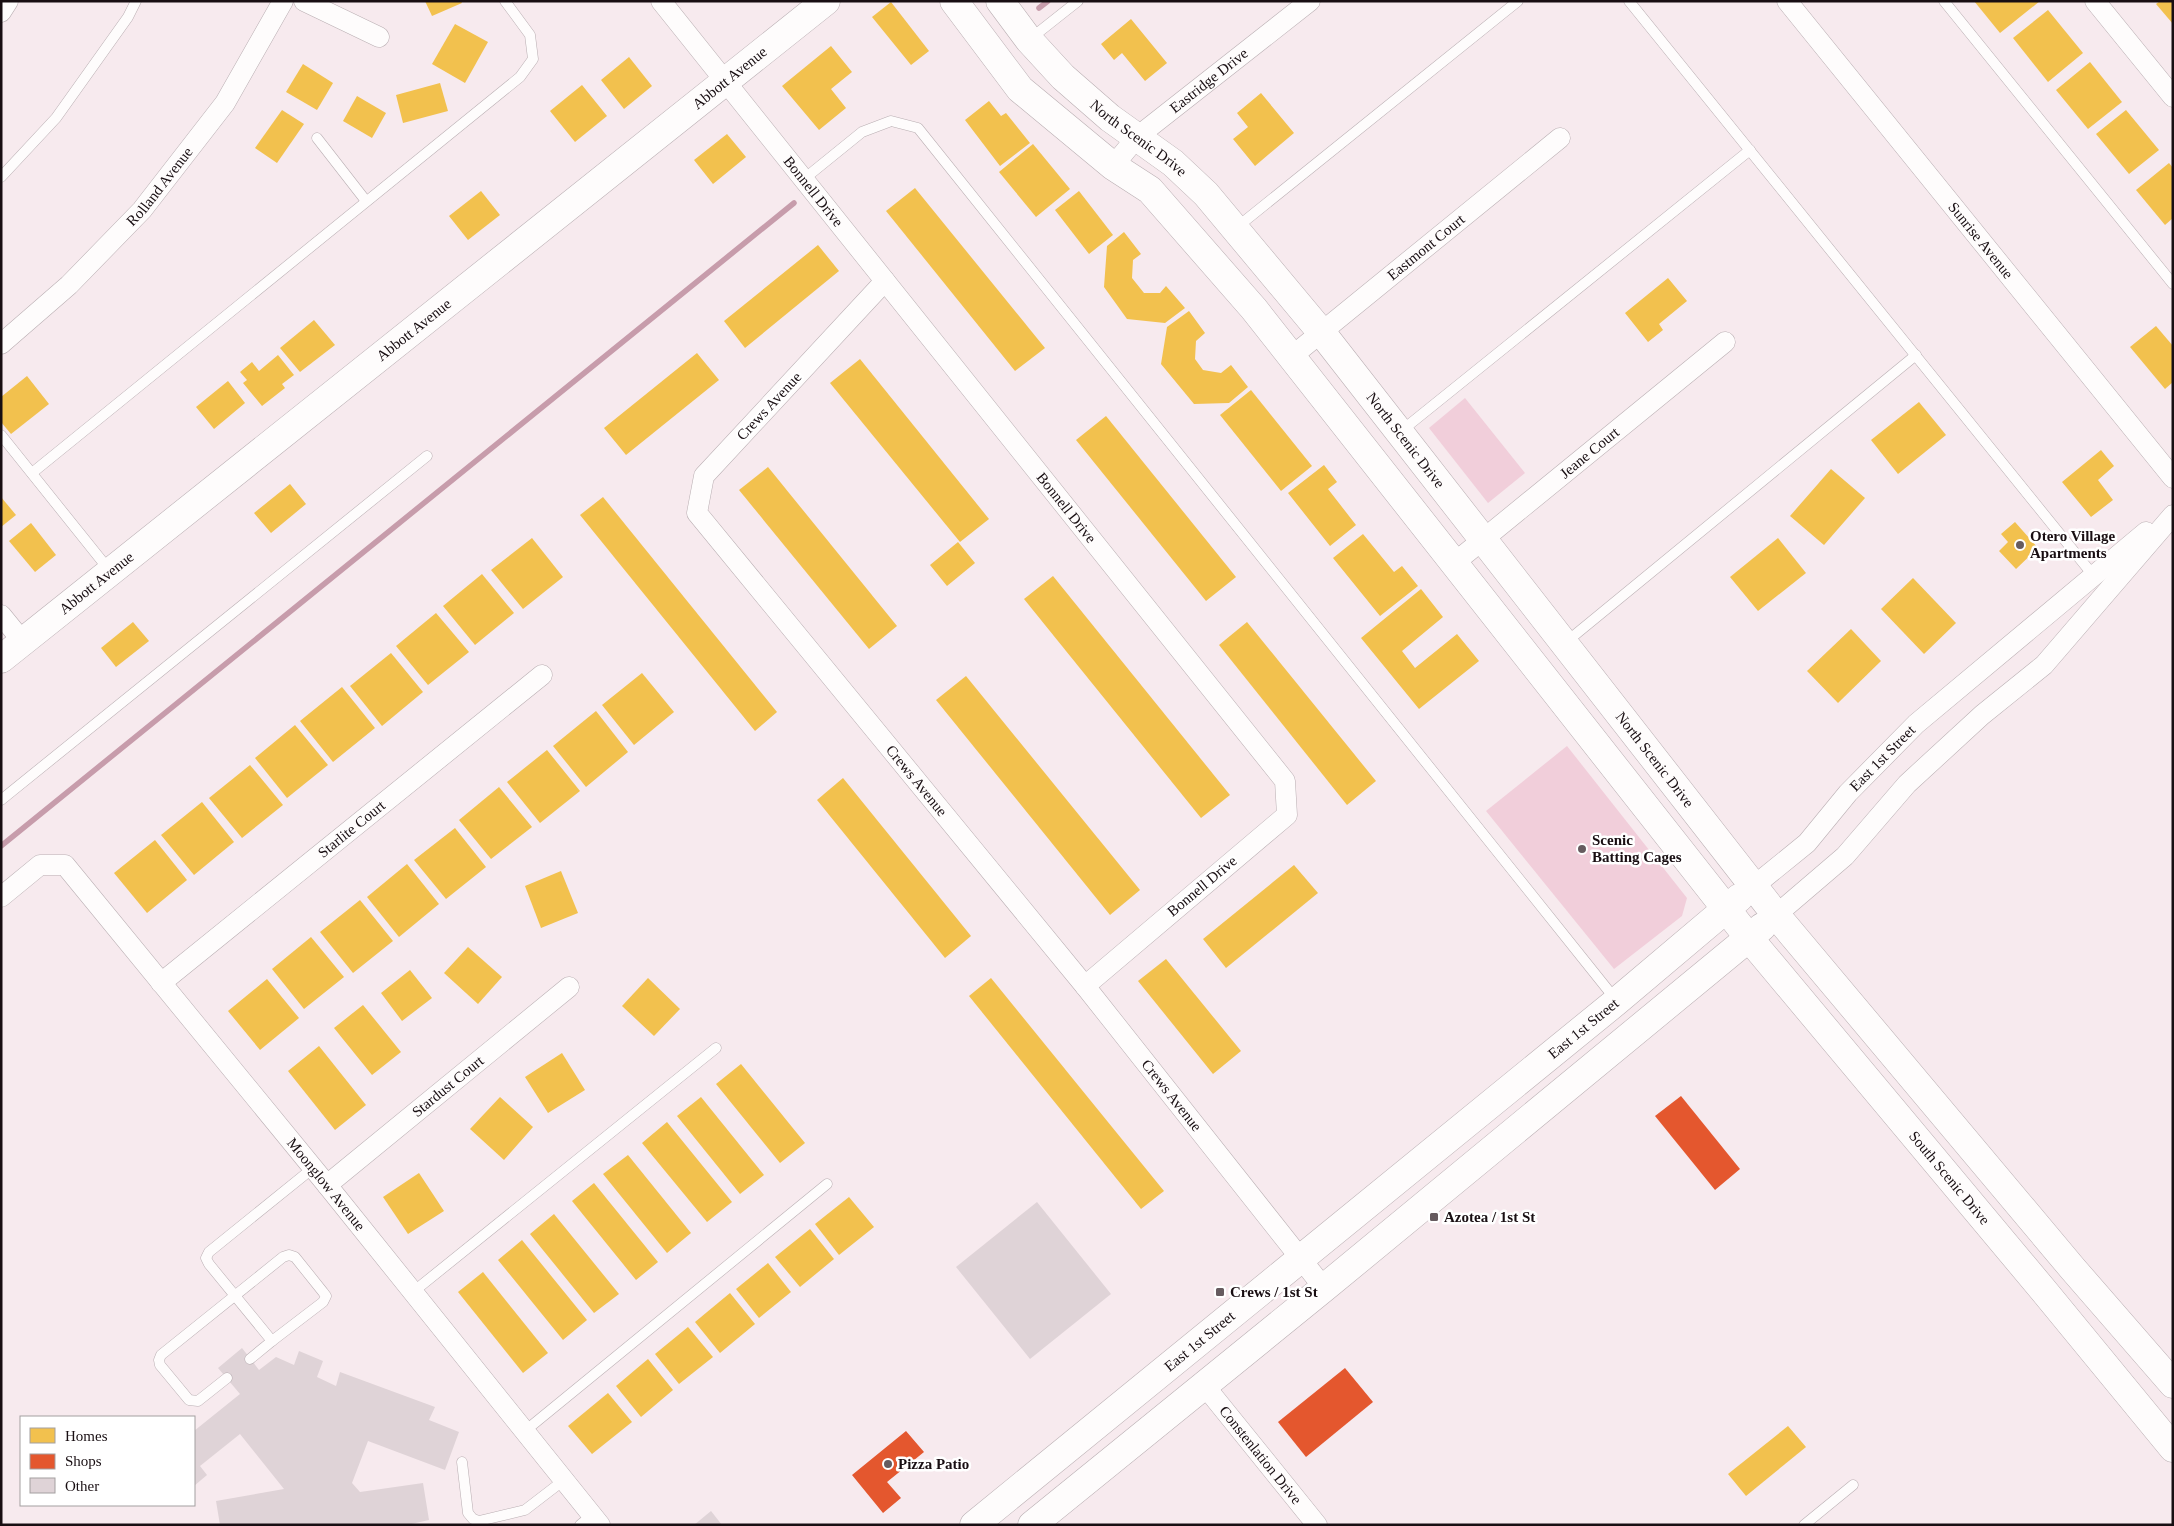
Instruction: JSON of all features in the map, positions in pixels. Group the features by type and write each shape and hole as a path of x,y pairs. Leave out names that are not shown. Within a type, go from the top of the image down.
{"main road":[{"path":"954,1 1020,89 1113,166 1150,190 1254,308 1725,909"},
{"name":"North Scenic Drive","path":"1001,2 1029,40 1063,77 1110,118 1174,163 1206,194 1322,333 1776,915"},
{"name":"Abbott Avenue","path":"1,659 726,81 814,8"},
{"name":"East 1st Street","path":"974,1525 1300,1260 1754,886"},
{"name":"South Scenic Drive","path":"1725,909 2044,1290 2173,1448"},
{"path":"1032,1525 1324,1288 1776,915 2073,1269 2173,1384"}],"street":[{"path":"1,12 8,1"},
{"name":"Rolland Avenue","path":"1,344 69,285 142,210 225,103 283,1"},
{"path":"304,1 379,37"},
{"name":"Bonnell Drive","path":"661,1 1286,782 1287,815 1085,986"},
{"name":"Eastridge Drive","path":"1113,166 1138,137 1310,1"},
{"name":"Sunrise Avenue","path":"1787,1 2173,478"},
{"path":"2095,1 2173,97"},
{"name":"Eastmont Court","path":"1291,357 1560,138"},
{"name":"Crews Avenue","path":"885,281 704,476 697,513 1085,986 1324,1288"},
{"name":"Jeane Court","path":"1453,564 1725,342"},
{"name":"East 1st Street","path":"1754,886 1807,843 1848,793 1916,724 2173,510"},
{"path":"1776,915 1845,856 1907,784 1982,715 2044,665 2173,515"},
{"path":"1,614 23,642"},
{"name":"Starlite Court","path":"161,983 542,675"},
{"name":"Moonglow Avenue","path":"1,896 40,865 65,865 525,1431 564,1480 591,1521"},
{"name":"Stardust Court","path":"327,1185 569,987"},
{"name":"Constenlation Drive","path":"1204,1385 1317,1525"}],"lane":[{"path":"1,177 56,118 128,17 136,1"},
{"path":"32,473 520,76 533,59 530,35 505,1"},
{"path":"1029,40 1078,1"},
{"path":"1235,229 1518,1"},
{"path":"1630,1 2093,575"},
{"path":"1944,1 2173,284"},
{"path":"804,179 862,132 891,121 918,128 1616,1001"},
{"path":"317,138 366,201"},
{"path":"1399,433 1750,150"},
{"path":"1564,644 1916,356"},
{"path":"1,435 110,572"},
{"path":"1,800 427,456"},
{"path":"413,1292 716,1048"},
{"path":"272,1341 206,1258 209,1252 313,1168"},
{"path":"525,1431 827,1184"},
{"path":"227,1378 198,1401 193,1402 189,1400 160,1365 159,1360 161,1355 283,1257 290,1255 295,1257 326,1296 323,1302 250,1359"},
{"path":"462,1462 468,1513 473,1519 479,1520 525,1510 564,1480"},
{"path":"1804,1525 1853,1486"}],"shaded area":[{"path":"1465,398 1525,473 1488,503 1429,428"},
{"name":"Scenic Batting Cages","path":"1567,746 1687,898 1682,916 1614,969 1486,811"}],"building: Homes":[{"path":"425,1 461,1 462,3 432,16"},
{"path":"1974,1 2040,1 2000,33"},
{"path":"2160,1 2173,1 2173,24 2156,4"},
{"path":"891,2 929,51 911,65 872,17"},
{"path":"2048,10 2083,53 2048,82 2013,38"},
{"path":"1131,19 1167,63 1145,81 1122,53 1114,60 1101,44"},
{"path":"455,24 488,42 465,83 432,64"},
{"path":"831,46 852,72 831,89 846,108 819,130 782,86"},
{"path":"629,57 652,86 624,109 601,80"},
{"path":"2090,62 2122,102 2088,129 2056,90"},
{"path":"303,64 333,83 317,110 286,92"},
{"path":"440,83 448,111 403,123 396,95"},
{"path":"582,85 607,116 575,142 550,111"},
{"path":"1261,93 1294,133 1255,166 1233,139 1248,127 1237,113"},
{"path":"357,96 386,113 372,138 343,121"},
{"path":"989,101 1001,116 1006,113 1030,143 1000,166 965,120"},
{"path":"282,110 304,124 277,163 255,148"},
{"path":"2126,110 2159,150 2129,174 2096,134"},
{"path":"727,134 746,157 713,184 694,160"},
{"path":"1033,144 1070,189 1036,217 999,172"},
{"path":"2169,163 2173,168 2173,218 2165,225 2136,190"},
{"path":"915,188 1045,348 1015,371 886,211"},
{"path":"481,191 500,215 468,240 449,216"},
{"path":"1079,191 1113,235 1089,254 1055,210"},
{"path":"1124,232 1141,254 1133,260 1132,278 1144,293 1160,293 1166,286 1185,308 1165,323 1127,319 1104,287 1107,246"},
{"path":"818,245 839,271 745,348 724,321"},
{"path":"1668,278 1687,301 1659,324 1663,330 1648,342 1625,313"},
{"path":"1189,311 1205,333 1196,341 1195,359 1203,370 1221,373 1231,365 1248,387 1229,403 1194,404 1161,364 1167,327"},
{"path":"314,320 335,345 300,372 280,348"},
{"path":"2156,326 2173,346 2173,382 2165,389 2130,347"},
{"path":"697,353 719,380 626,455 604,428"},
{"path":"278,355 294,375 282,384 285,388 262,406 243,383 247,380 240,372 252,362 259,371"},
{"path":"860,359 989,519 960,542 830,383"},
{"path":"27,376 49,404 11,434 1,422 1,397"},
{"path":"228,381 245,403 214,429 196,407"},
{"path":"1251,390 1312,466 1281,491 1220,415"},
{"path":"1919,402 1946,435 1898,474 1871,440"},
{"path":"1106,416 1236,577 1206,601 1076,440"},
{"path":"2101,450 2114,466 2098,480 2113,500 2091,517 2062,482"},
{"path":"1324,465 1337,482 1328,489 1356,525 1330,546 1288,493"},
{"path":"768,467 897,626 869,649 739,490"},
{"path":"1831,469 1865,498 1824,545 1790,516"},
{"path":"290,484 306,504 271,533 254,513"},
{"path":"1,497 16,515 1,527"},
{"path":"603,497 777,712 755,731 580,515"},
{"name":"Otero Village Apartments","path":"2015,522 2038,548 2016,569 1999,551 2008,542 2001,534"},
{"path":"31,523 56,555 35,572 9,541"},
{"path":"1363,534 1394,572 1402,566 1418,586 1380,616 1333,558"},
{"path":"532,538 563,577 523,609 491,570"},
{"path":"1778,538 1806,573 1758,611 1730,577"},
{"path":"958,542 975,563 947,586 930,565"},
{"path":"482,574 514,613 475,645 443,606"},
{"path":"1053,576 1230,795 1201,818 1024,599"},
{"path":"1913,578 1956,623 1924,654 1881,609"},
{"path":"1421,589 1443,617 1402,651 1415,668 1457,634 1479,661 1419,709 1361,638"},
{"path":"436,613 469,652 428,685 396,646"},
{"path":"133,622 149,641 116,667 101,648"},
{"path":"1247,622 1376,781 1347,805 1219,645"},
{"path":"1851,629 1881,661 1838,703 1807,671"},
{"path":"391,653 423,692 382,726 350,686"},
{"path":"642,673 674,712 634,745 602,705"},
{"path":"966,676 1140,890 1110,915 936,700"},
{"path":"342,687 375,728 333,762 300,721"},
{"path":"596,711 628,752 586,787 553,746"},
{"path":"295,725 328,765 287,798 255,758"},
{"path":"547,750 580,791 540,823 507,782"},
{"path":"250,765 283,805 242,838 209,798"},
{"path":"843,778 971,936 945,958 817,800"},
{"path":"499,787 532,827 491,859 459,820"},
{"path":"202,802 234,842 194,875 161,835"},
{"path":"455,828 486,867 446,899 414,860"},
{"path":"155,840 187,880 147,913 114,873"},
{"path":"407,864 439,904 399,937 367,897"},
{"path":"1294,865 1318,893 1226,968 1203,939"},
{"path":"561,871 578,913 541,928 525,886"},
{"path":"360,900 393,941 353,973 320,932"},
{"path":"311,937 344,977 304,1009 272,969"},
{"path":"468,947 502,977 478,1004 444,973"},
{"path":"1166,959 1241,1051 1213,1074 1138,981"},
{"path":"410,970 432,998 402,1021 381,993"},
{"path":"648,978 680,1009 654,1036 622,1006"},
{"path":"991,978 1164,1191 1141,1209 969,996"},
{"path":"267,979 299,1018 260,1050 228,1011"},
{"path":"363,1005 401,1052 372,1075 334,1028"},
{"path":"319,1046 366,1105 335,1130 288,1071"},
{"path":"562,1053 585,1090 548,1113 525,1077"},
{"path":"741,1064 805,1143 780,1163 716,1084"},
{"path":"500,1097 533,1127 504,1160 470,1129"},
{"path":"701,1097 764,1175 740,1194 677,1116"},
{"path":"667,1122 732,1202 707,1222 642,1143"},
{"path":"628,1155 691,1233 667,1253 603,1174"},
{"path":"419,1173 444,1211 408,1234 383,1197"},
{"path":"594,1183 658,1262 636,1280 572,1201"},
{"path":"849,1197 874,1227 839,1255 815,1224"},
{"path":"554,1214 619,1294 594,1313 530,1234"},
{"path":"810,1229 834,1259 800,1287 775,1257"},
{"path":"522,1240 587,1320 563,1340 498,1260"},
{"path":"768,1263 791,1292 759,1318 736,1289"},
{"path":"483,1272 548,1353 523,1373 458,1292"},
{"path":"730,1293 755,1324 720,1353 695,1322"},
{"path":"688,1327 713,1357 679,1384 655,1354"},
{"path":"648,1359 673,1390 641,1417 616,1386"},
{"path":"608,1393 632,1422 592,1454 568,1426"},
{"path":"1788,1426 1806,1447 1746,1496 1728,1474"}],"building: Shops":[{"path":"1681,1096 1740,1169 1715,1190 1655,1116"},
{"path":"1345,1368 1373,1402 1306,1457 1278,1422"},
{"name":"Pizza Patio","path":"906,1431 924,1452 887,1482 901,1498 883,1513 852,1475"}],"building: Other":[{"path":"1037,1202 1111,1294 1030,1359 956,1267"},
{"path":"242,1348 259,1370 276,1357 294,1365 299,1351 323,1361 317,1377 336,1386 340,1372 435,1407 429,1420 459,1432 445,1470 368,1441 352,1483 360,1492 423,1483 429,1520 407,1525 220,1525 216,1501 284,1489 240,1434 200,1466 207,1475 195,1485 195,1430 240,1394 218,1368"},
{"path":"711,1511 722,1525 694,1525"}],"waterway":[{"path":"1039,8 1048,1"},
{"path":"1,846 794,203"}],"place":[{"name":"Otero Village Apartments","path":"2020,545"},
{"name":"Scenic Batting Cages","path":"1582,849"},
{"name":"Azotea / 1st St","path":"1434,1217"},
{"name":"Crews / 1st St","path":"1220,1292"},
{"name":"Pizza Patio","path":"888,1464"}]}
